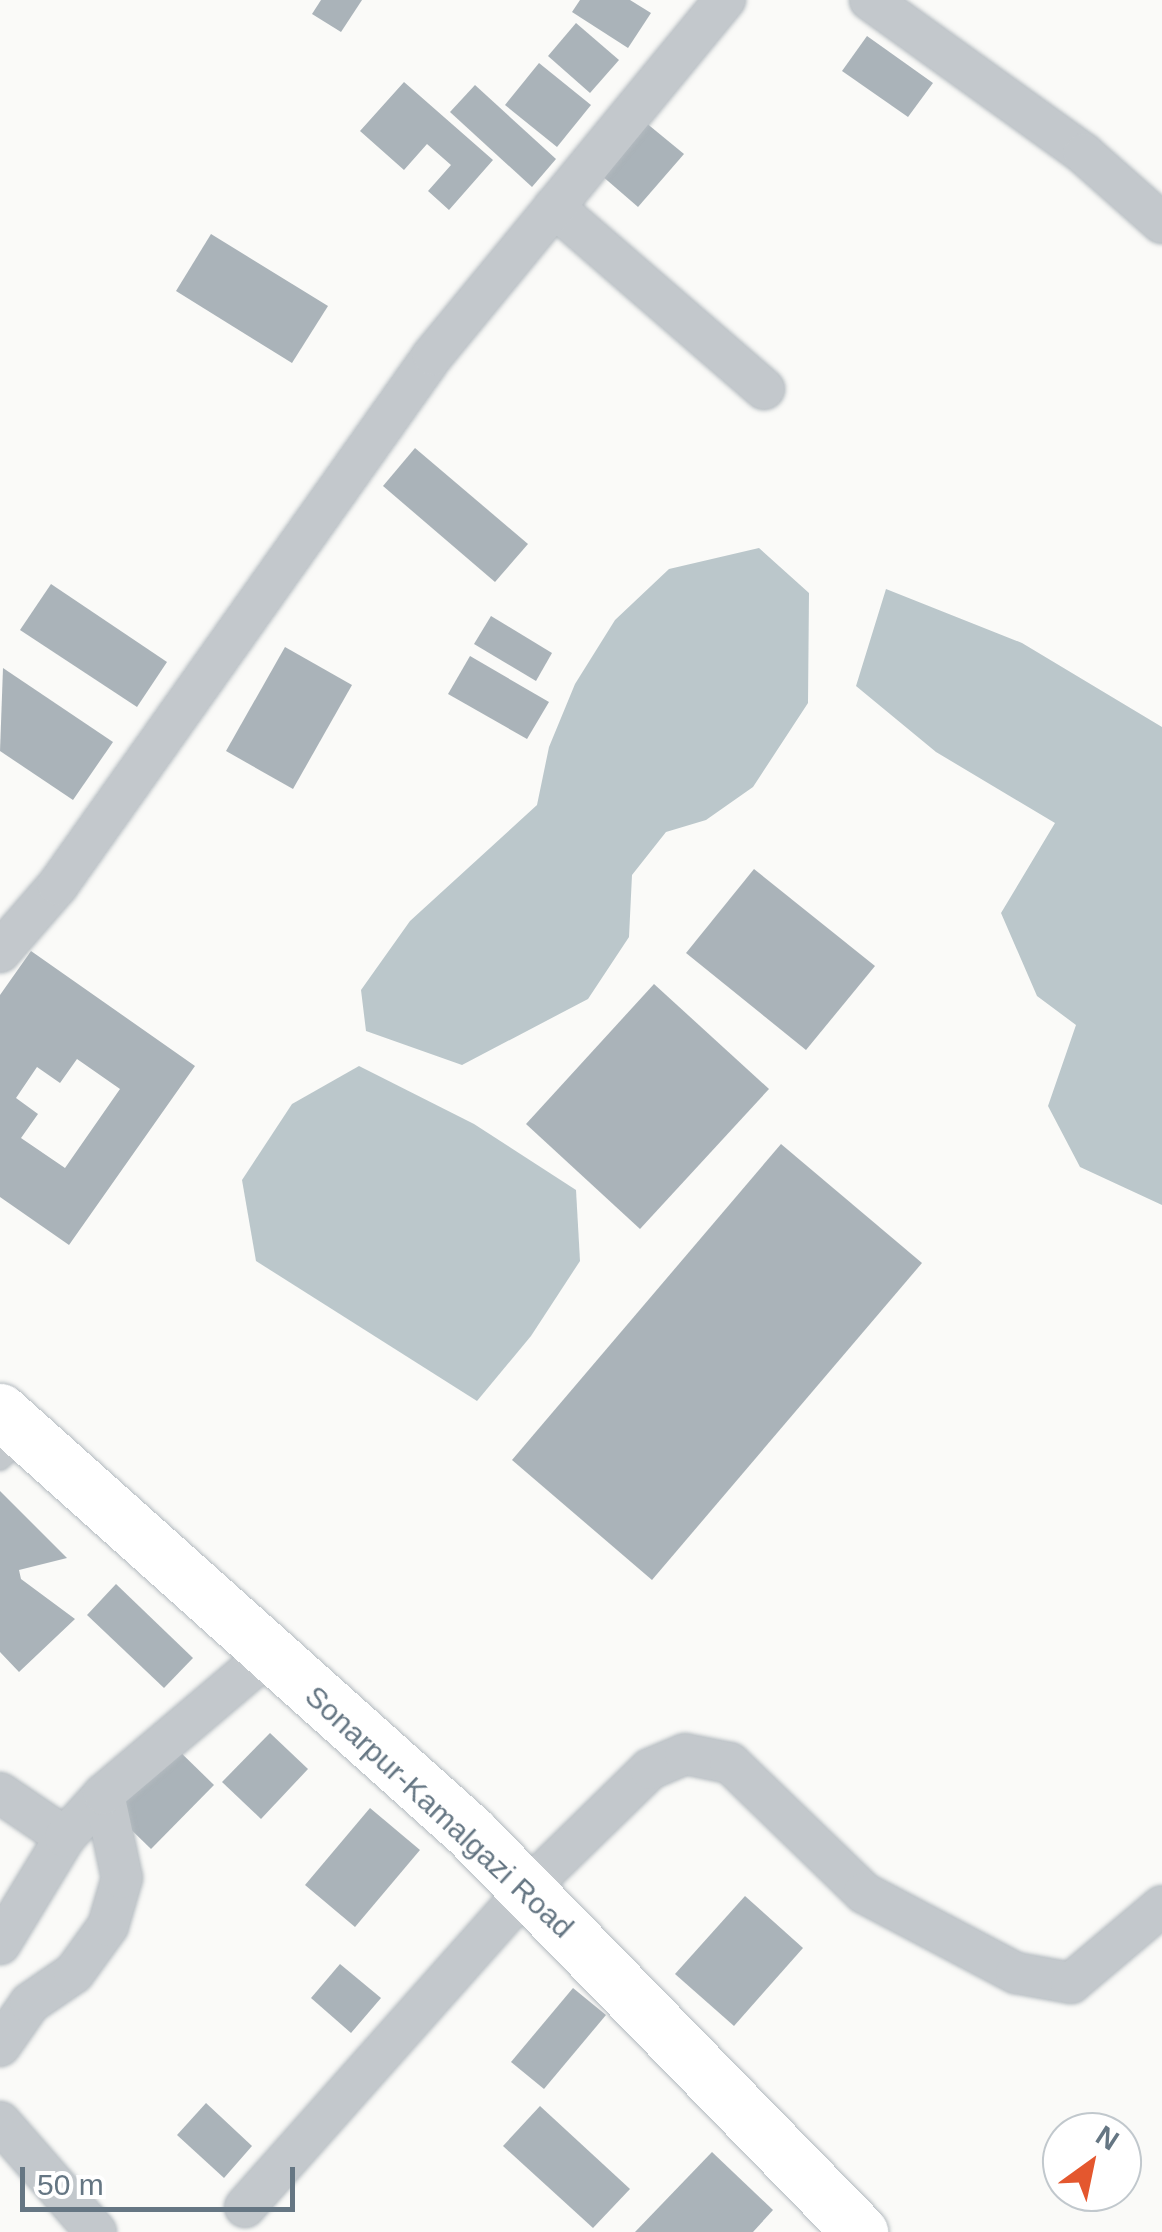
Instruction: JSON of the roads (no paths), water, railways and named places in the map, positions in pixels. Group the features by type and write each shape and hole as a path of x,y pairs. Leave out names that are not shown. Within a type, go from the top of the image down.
{"main road":[{"name":"Sonarpur-Kamalgazi Road","path":"8,1435 270,1653 526,1890 860,2232"}],"street":[{"path":"0,952 58,886 433,356 724,0"},
{"path":"870,0 1068,142 1162,223"},
{"path":"554,206 764,389"},
{"path":"0,1944 65,1837 104,1794 270,1653"},
{"path":"244,2207 526,1890 650,1769 685,1754 730,1764 864,1894 1016,1973 1071,1983 1162,1906"},
{"path":"0,1793 65,1837"},
{"path":"0,2046 30,2002 74,1973 108,1926 122,1878 104,1794"},
{"path":"0,2122 96,2232"}]}
